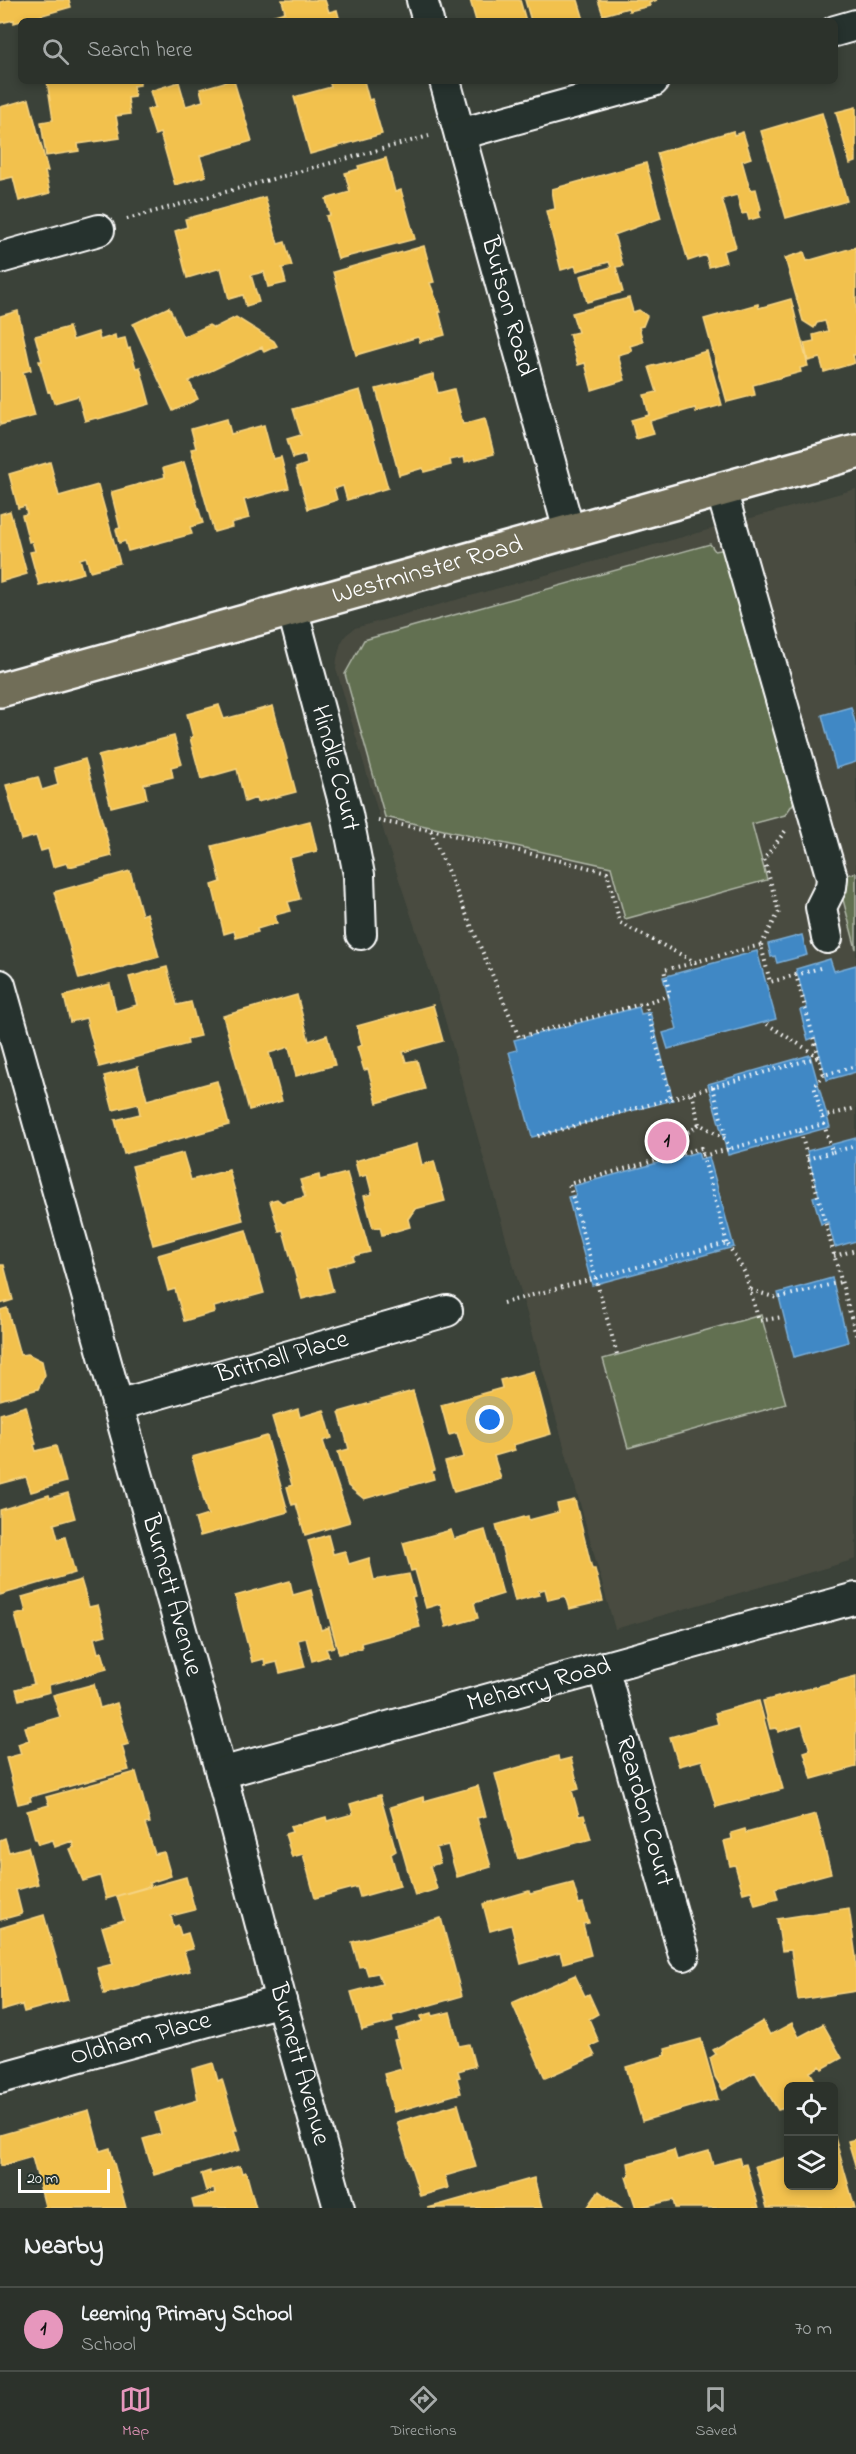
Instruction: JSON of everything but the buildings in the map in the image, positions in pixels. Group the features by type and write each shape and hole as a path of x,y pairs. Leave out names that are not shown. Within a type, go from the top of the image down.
{"main road":[{"name":"Westminster Road","path":"0,690 856,452"}],"street":[{"path":"422,0 427,18"},
{"path":"838,30 856,25"},
{"name":"Butson Road","path":"446,84 569,531"},
{"path":"460,134 642,84"},
{"path":"0,258 99,230"},
{"path":"721,489 832,878 831,887 821,907 827,938"},
{"name":"Hindle Court","path":"292,608 347,814 359,875 361,934"},
{"name":"Burnett Avenue","path":"0,985 221,1773 339,2208"},
{"name":"Britnall Place","path":"118,1405 447,1311"},
{"name":"Meharry Road","path":"221,1773 856,1598"},
{"name":"Reardon Court","path":"603,1667 684,1955"},
{"name":"Oldham Place","path":"0,2078 281,2001"}],"path":[{"path":"134,216 432,135 460,134"},
{"path":"374,820 430,830 607,872 620,923 695,962"},
{"path":"430,830 519,1037 670,996 663,970 761,945"},
{"path":"764,859 779,912 761,945 770,982 834,964 827,938"},
{"path":"796,975 824,1075"},
{"path":"645,1003 671,1098"},
{"path":"768,1024 819,1057"},
{"path":"538,1136 819,1057"},
{"path":"832,1152 814,1086 824,1075 856,1066"},
{"path":"713,1087 729,1149"},
{"path":"692,1093 699,1124 726,1138"},
{"path":"822,1117 856,1108"},
{"path":"668,1157 662,1136 676,1132 688,1134 699,1124"},
{"path":"703,1156 824,1124"},
{"path":"800,1130 856,1335"},
{"path":"807,1159 856,1146"},
{"path":"617,1354 569,1184 701,1148 727,1243 746,1273 759,1321 782,1317"},
{"path":"503,1303 727,1243"},
{"path":"834,1256 856,1250"},
{"path":"750,1290 777,1298 842,1282"}],"shaded area":[{"path":"856,489 856,1559 615,1629 441,1005 388,846 336,668 337,659 341,643 346,635 355,628"}],"green space":[{"path":"710,544 715,551 726,549 795,801 785,815 752,824 767,880 625,919 611,867 385,817 345,674 364,640"},
{"path":"856,873 856,949 841,892 845,875"},
{"path":"761,1315 786,1404 628,1448 603,1359"}],"place":[{"name":"Leeming Primary School","path":"667,1141"}]}
